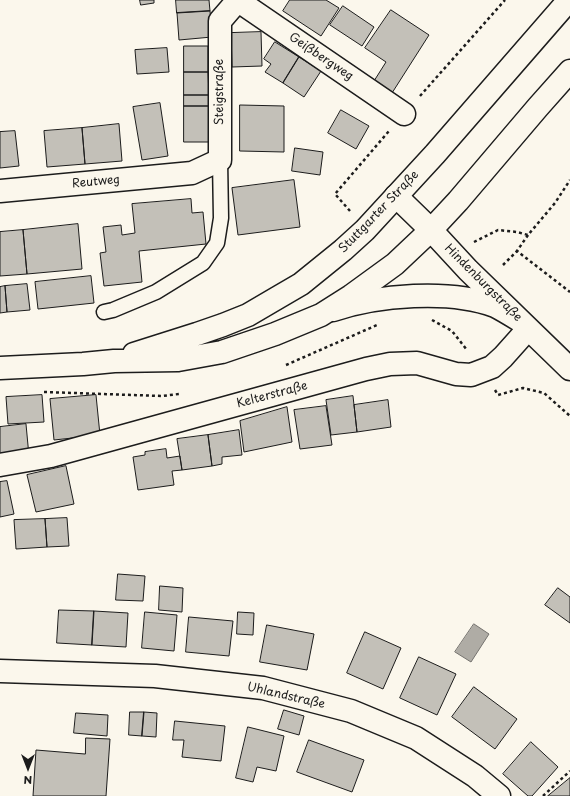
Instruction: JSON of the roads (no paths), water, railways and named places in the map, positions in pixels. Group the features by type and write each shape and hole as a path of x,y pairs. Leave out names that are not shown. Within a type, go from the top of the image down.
{"street":[{"name":"Geißbergweg","path":"238,0 404,114"},
{"name":"Steigstraße","path":"220,160 220,21 238,0"},
{"name":"Stuttgarter Straße","path":"114,361 223,325 248,314 301,284 365,230 435,154 569,0"},
{"name":"Stuttgarter Straße","path":"0,368 114,361 178,360 222,352 275,334 321,314 351,296 395,264 431,230 458,201 538,106 570,71"},
{"name":"Reutweg","path":"0,191 192,173 220,160"},
{"name":"Hindenburgstraße","path":"396,196 431,230 468,270 570,369"},
{"path":"321,314 349,305 378,299 431,296 471,299 496,307 524,324"},
{"name":"Kelterstraße","path":"0,465 51,456 366,369 390,364 417,363 456,374 471,375 492,367 524,324"},
{"name":"Uhlandstraße","path":"0,671 155,676 263,688 351,711 416,738 475,776 499,796"}],"lane":[{"path":"104,312 113,310 156,292 206,258 217,243 221,218 220,160"}]}
